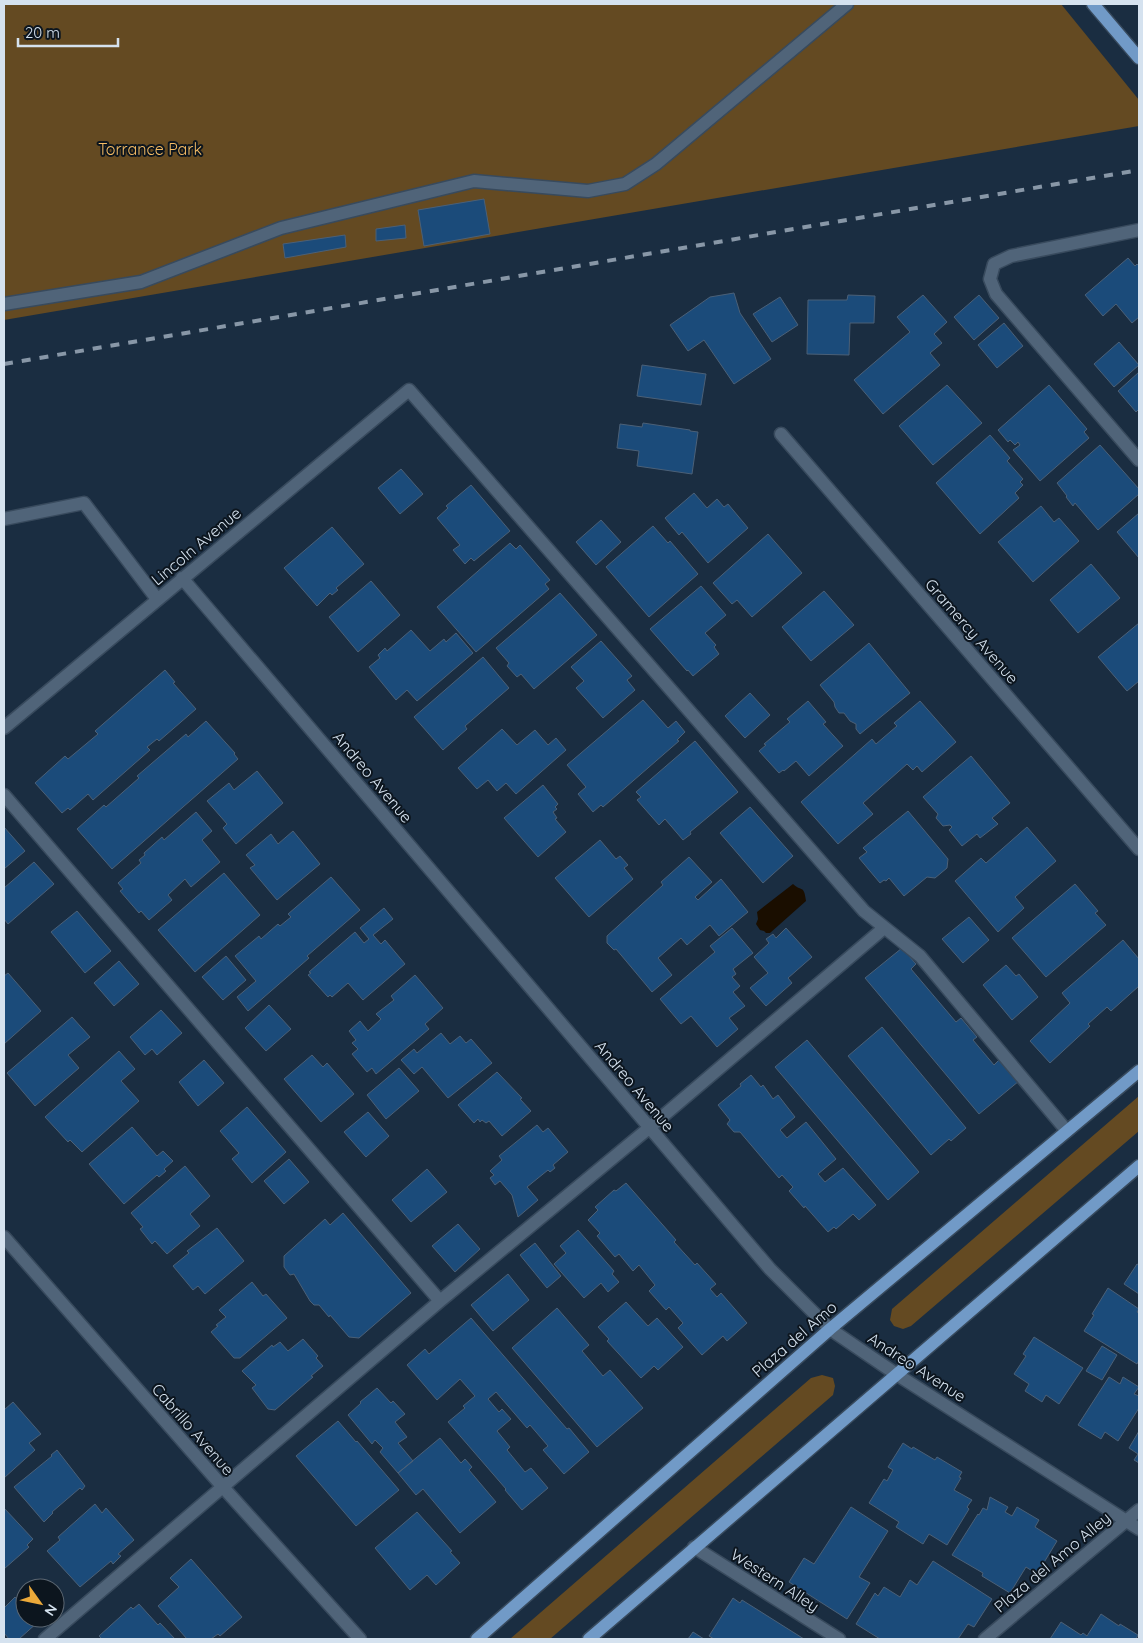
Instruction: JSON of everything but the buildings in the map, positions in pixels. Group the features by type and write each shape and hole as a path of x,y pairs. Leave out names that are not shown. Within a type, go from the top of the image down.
{"main road":[{"path":"1093,4 1139,58"},
{"name":"Plaza del Amo","path":"476,1639 830,1329 1139,1071"},
{"path":"589,1639 1139,1166"}],"street":[{"path":"4,304 142,282 281,228 474,181 588,191 625,184 656,164 847,4"},
{"path":"1139,230 1012,256 994,264 990,279 996,294 1139,460"},
{"name":"Lincoln Avenue","path":"4,728 409,390 864,911 884,928"},
{"name":"Gramercy Avenue","path":"781,434 1139,849"},
{"path":"4,519 84,504 157,599"},
{"name":"Andreo Avenue","path":"182,578 770,1269 830,1329 896,1374 1139,1529"},
{"path":"4,795 440,1301"},
{"path":"45,1639 440,1301 650,1128 884,928 920,956 1067,1131"},
{"name":"Cabrillo Avenue","path":"4,1237 222,1486 360,1639"},
{"name":"Plaza del Amo Alley","path":"985,1639 1139,1510"},
{"name":"Western Alley","path":"694,1547 838,1639"}],"green space":[{"name":"Torrance Park","path":"4,4 1061,4 1139,100 1139,126 4,320"},
{"path":"1139,1096 1139,1131 911,1326 903,1329 894,1326 890,1320 892,1309"},
{"path":"822,1375 833,1378 835,1386 833,1395 550,1639 510,1639 811,1378"}],"shaded area":[{"path":"793,884 803,890 806,901 770,933 760,930 756,924 758,919 757,912"}],"railway":[{"path":"4,364 1139,170"}]}
